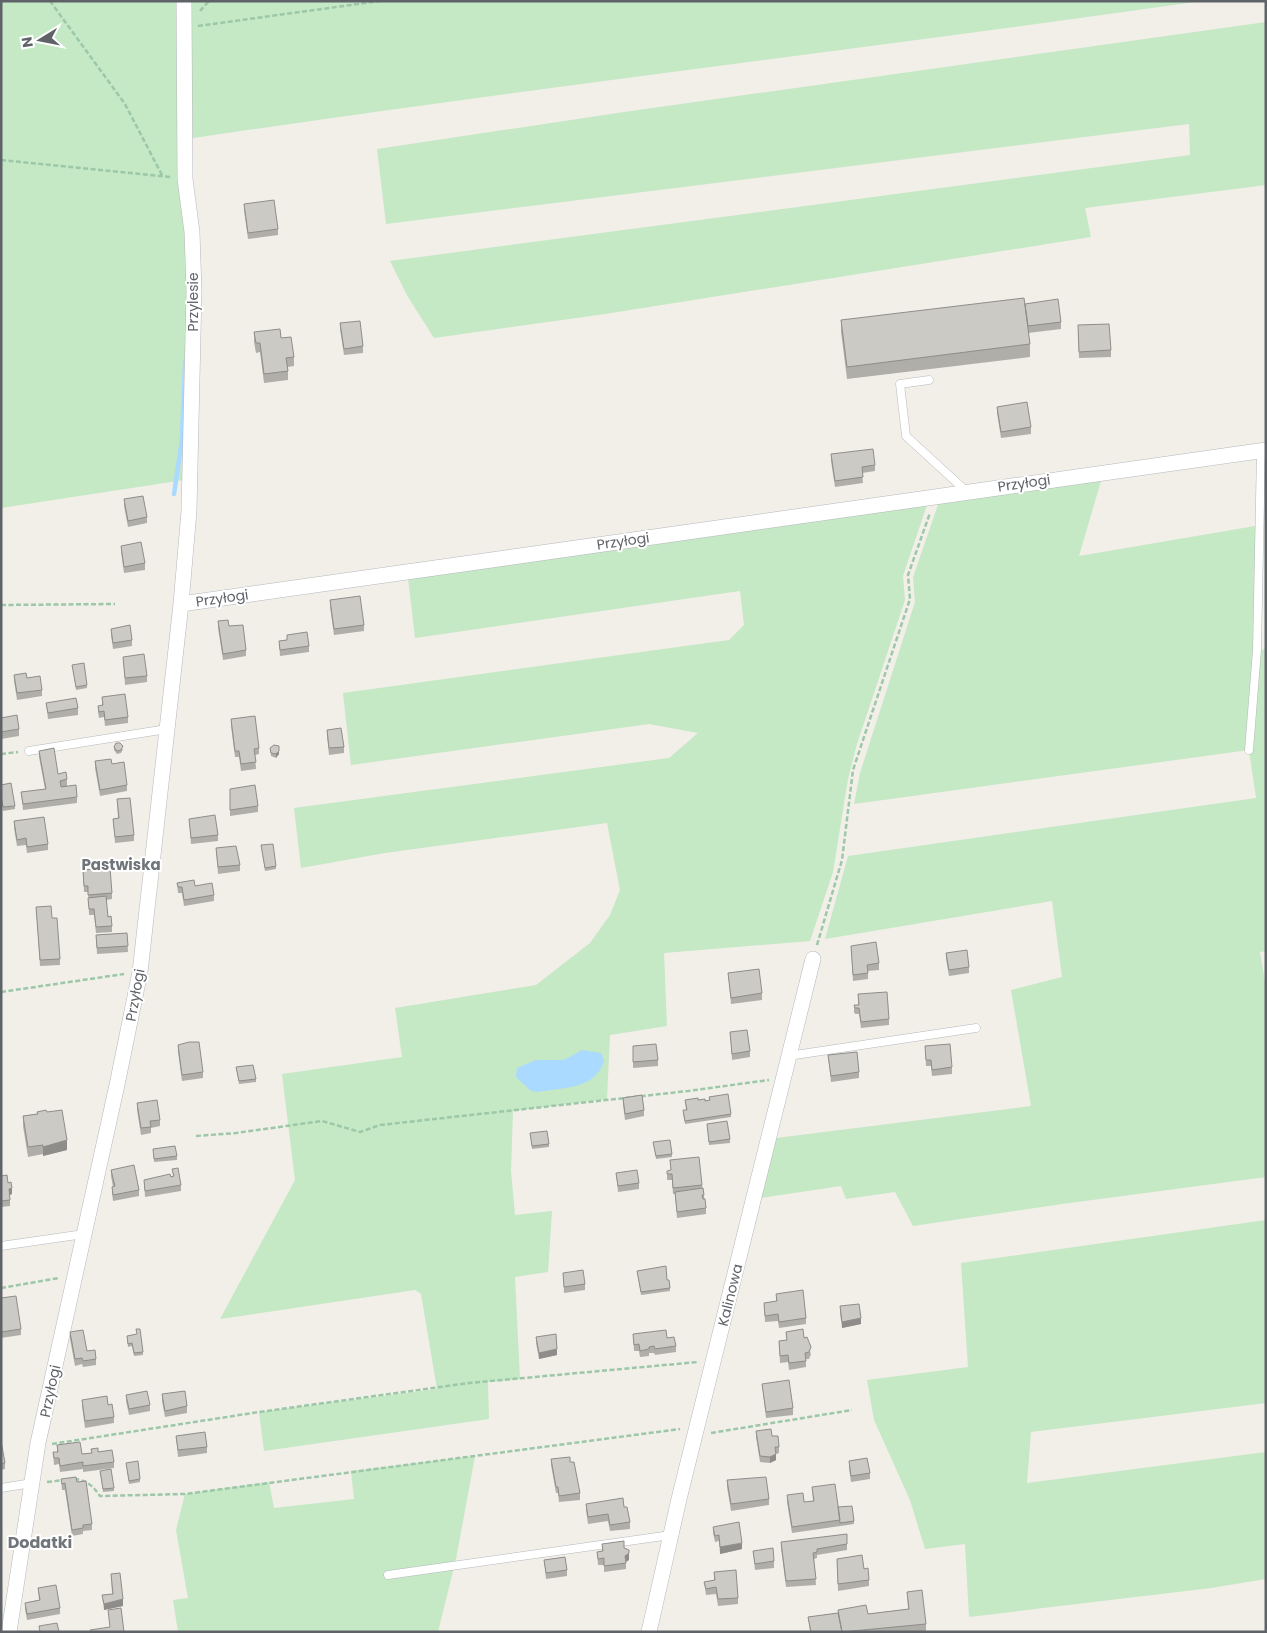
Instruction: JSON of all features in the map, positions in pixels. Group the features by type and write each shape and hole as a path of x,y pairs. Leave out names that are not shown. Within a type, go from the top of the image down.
{"street":[{"name":"Przylesie","path":"181,604 189,511 194,291 192,232 185,179 184,1"},
{"name":"Przyłogi","path":"9,1632 38,1444 140,972 181,604 1263,450"},
{"name":"Kalinowa","path":"649,1632 670,1536 813,959"}],"lane":[{"path":"929,380 900,384 906,436 966,492"},
{"path":"1250,750 1257,650 1263,450"},
{"path":"29,751 167,729"},
{"path":"788,1056 976,1028"},
{"path":"1,1246 84,1234"},
{"path":"1,1488 32,1484"},
{"path":"388,1575 670,1536"}],"path":[{"path":"50,1 125,104 163,176"},
{"path":"209,1 201,8 196,26 380,1"},
{"path":"1,160 185,179"},
{"path":"813,959 842,860 853,770 910,599 908,575 936,496"},
{"path":"1,605 115,604"},
{"path":"1,754 29,751"},
{"path":"1,992 140,972"},
{"path":"196,1136 236,1133 322,1120 360,1132 380,1124 688,1091 782,1078"},
{"path":"1,1288 75,1275"},
{"path":"38,1444 83,1440 259,1412 469,1383 714,1360"},
{"path":"32,1484 82,1480 93,1486 100,1496 185,1494 852,1410"}],"green space":[{"path":"1,1 1202,1 446,102 194,138 181,135 187,292 184,480 1,508"},
{"path":"1266,22 1266,185 1085,208 1091,237 605,314 434,338 408,297 390,261 1190,155 1189,124 386,224 377,149 624,112"},
{"path":"1101,481 1079,556 1261,525 1258,650 1266,649 1266,951 1260,952 1266,988 1266,1177 913,1226 895,1192 846,1199 841,1186 761,1198 776,1138 1031,1106 1011,990 1062,977 1052,901 825,939 848,856 1256,798 1249,750 854,804 860,773 915,602 913,577 939,502"},
{"path":"928,502 903,576 905,600 857,744 848,779 833,872 810,941 664,953 667,1026 610,1035 607,1099 513,1111 511,1171 515,1215 552,1211 548,1272 515,1277 520,1379 488,1382 489,1419 264,1451 259,1412 437,1389 421,1294 415,1290 220,1319 295,1180 282,1074 402,1057 395,1008 536,985 590,943 610,915 620,890 607,823 385,853 301,868 294,808 669,758 698,733 649,724 351,765 343,693 729,640 744,625 740,591 415,638 408,578"},
{"path":"1266,1220 1266,1403 1031,1432 1027,1483 1266,1452 1266,1579 1211,1588 969,1617 965,1544 925,1549 910,1500 874,1420 867,1380 968,1367 961,1263"},
{"path":"475,1456 456,1559 438,1632 178,1632 173,1600 188,1598 176,1530 185,1494 269,1482 274,1508 354,1499 351,1471"}],"water":[{"path":"582,1050 601,1053 604,1061 600,1070 593,1077 577,1086 537,1092 531,1091 516,1077 517,1068 536,1060 564,1060"}],"building":[{"path":"274,200 278,229 248,233 244,204"},
{"path":"1024,298 1030,344 847,367 841,320"},
{"path":"1058,299 1061,322 1028,326 1025,304"},
{"path":"360,321 363,346 344,349 340,323"},
{"path":"1109,324 1111,350 1079,352 1078,325"},
{"path":"280,329 281,338 291,337 294,357 286,358 288,371 264,374 260,343 256,343 254,332"},
{"path":"1027,402 1031,427 1001,432 997,407"},
{"path":"873,449 875,465 862,467 863,477 835,481 831,454"},
{"path":"143,496 147,517 128,521 124,499"},
{"path":"141,542 145,563 124,567 121,546"},
{"path":"360,596 364,625 334,629 330,600"},
{"path":"228,620 229,626 243,625 246,650 223,654 218,621"},
{"path":"130,625 132,640 113,643 111,629"},
{"path":"307,632 309,646 280,650 279,641 287,640 287,635"},
{"path":"144,654 147,676 125,678 123,657"},
{"path":"84,663 87,685 76,687 72,665"},
{"path":"26,673 27,678 40,676 42,690 17,693 14,675"},
{"path":"125,694 128,717 105,720 104,711 99,712 98,706 103,705 102,697"},
{"path":"76,698 78,708 48,713 46,703"},
{"path":"17,715 19,729 1,732 1,718"},
{"path":"255,716 259,748 254,749 256,762 241,764 239,751 235,751 231,719"},
{"path":"341,728 344,747 329,748 327,730"},
{"path":"116,743 120,743 123,746 121,750 117,751 114,747"},
{"path":"274,745 279,746 279,751 276,754 271,753 270,748"},
{"path":"54,748 58,774 66,772 67,779 60,781 61,787 76,785 77,797 23,804 21,792 46,789 39,751"},
{"path":"111,759 112,764 124,762 127,785 100,790 95,761"},
{"path":"11,783 15,806 3,807 1,785"},
{"path":"255,785 258,806 230,810 230,789"},
{"path":"130,798 134,835 115,837 113,819 119,818 117,799"},
{"path":"215,815 218,835 191,838 189,819"},
{"path":"44,817 48,844 27,847 26,838 17,840 14,821"},
{"path":"273,844 276,866 265,868 261,845"},
{"path":"236,846 240,865 218,867 216,848"},
{"path":"110,868 112,893 88,895 88,886 84,886 83,870"},
{"path":"194,880 195,886 212,883 214,895 184,900 182,887 178,887 177,883"},
{"path":"106,896 108,917 111,916 112,926 96,927 94,909 89,909 88,898"},
{"path":"51,906 52,918 57,918 60,959 40,960 36,907"},
{"path":"127,933 128,946 97,948 96,935"},
{"path":"876,942 879,963 867,965 868,973 853,975 851,946"},
{"path":"967,950 969,967 949,970 946,953"},
{"path":"759,969 762,993 731,998 728,973"},
{"path":"887,992 889,1019 861,1022 859,1008 855,1008 854,1005 859,1005 858,994"},
{"path":"747,1030 750,1051 732,1054 730,1032"},
{"path":"199,1042 203,1072 182,1075 178,1045"},
{"path":"656,1044 658,1060 633,1062 633,1046"},
{"path":"950,1044 952,1067 932,1070 931,1060 926,1060 925,1046"},
{"path":"857,1052 859,1072 831,1076 828,1055"},
{"path":"253,1065 256,1079 239,1081 236,1067"},
{"path":"728,1094 731,1114 685,1121 683,1110 687,1110 685,1100 698,1098 698,1100 705,1099 705,1101 710,1100 709,1097"},
{"path":"642,1095 644,1110 625,1114 623,1098"},
{"path":"157,1100 160,1120 150,1121 151,1127 141,1128 137,1103"},
{"path":"46,1110 47,1112 62,1110 67,1140 43,1147 43,1145 28,1147 23,1116 38,1114 37,1112"},
{"path":"727,1121 730,1139 709,1142 707,1124"},
{"path":"547,1131 549,1144 532,1146 530,1133"},
{"path":"670,1140 672,1154 656,1156 653,1142"},
{"path":"175,1146 177,1156 154,1159 153,1149"},
{"path":"699,1157 702,1185 673,1188 672,1174 667,1174 667,1171 671,1170 670,1160"},
{"path":"134,1165 139,1190 113,1195 112,1187 115,1186 111,1170"},
{"path":"178,1168 181,1185 145,1191 144,1180 170,1174 171,1177 174,1176 172,1169"},
{"path":"637,1170 639,1183 618,1186 616,1173"},
{"path":"7,1175 8,1183 11,1182 12,1188 9,1189 10,1200 1,1201 1,1176"},
{"path":"703,1188 704,1195 702,1195 703,1199 705,1199 706,1208 677,1212 675,1192"},
{"path":"666,1266 667,1280 669,1280 670,1288 641,1292 637,1271"},
{"path":"583,1270 585,1284 564,1287 563,1273"},
{"path":"803,1290 806,1318 779,1322 778,1314 765,1316 764,1303 777,1301 776,1294"},
{"path":"16,1296 21,1329 1,1332 1,1298"},
{"path":"859,1304 861,1318 842,1322 840,1306"},
{"path":"136,1329 140,1329 143,1352 134,1353 132,1343 128,1344 127,1336 137,1334"},
{"path":"803,1329 804,1338 807,1337 811,1347 809,1352 805,1353 806,1361 789,1363 788,1355 780,1356 779,1341 787,1340 786,1332"},
{"path":"83,1330 87,1351 95,1350 96,1359 83,1361 82,1358 75,1359 70,1332"},
{"path":"666,1330 667,1338 674,1337 676,1346 655,1349 654,1346 640,1351 639,1344 634,1345 633,1334"},
{"path":"556,1334 557,1349 539,1353 536,1337"},
{"path":"789,1380 793,1408 766,1412 762,1384"},
{"path":"147,1391 150,1405 129,1409 126,1395"},
{"path":"185,1391 187,1406 165,1411 162,1394"},
{"path":"107,1396 108,1405 112,1404 114,1417 85,1421 82,1400"},
{"path":"771,1429 772,1436 778,1436 779,1447 775,1447 776,1454 770,1457 760,1456 756,1431"},
{"path":"205,1432 207,1447 178,1450 176,1436"},
{"path":"1,1441 5,1463 1,1464"},
{"path":"80,1442 82,1454 92,1453 91,1449 98,1448 98,1452 112,1450 114,1462 83,1466 83,1462 60,1466 59,1458 54,1458 53,1452 58,1452 57,1445"},
{"path":"570,1457 570,1462 574,1462 580,1493 559,1496 551,1459"},
{"path":"867,1458 870,1473 851,1476 849,1461"},
{"path":"138,1461 140,1479 129,1481 126,1463"},
{"path":"111,1469 114,1488 103,1489 100,1471"},
{"path":"76,1477 77,1482 86,1481 92,1524 83,1525 83,1528 72,1530 65,1483 62,1484 61,1479"},
{"path":"766,1477 769,1499 731,1504 727,1480"},
{"path":"835,1484 840,1520 792,1527 787,1495 803,1493 804,1502 814,1501 812,1487"},
{"path":"623,1498 624,1507 627,1507 630,1522 610,1525 608,1514 588,1517 586,1504"},
{"path":"852,1506 854,1521 840,1523 838,1507"},
{"path":"739,1522 742,1543 720,1547 719,1535 715,1536 713,1527"},
{"path":"847,1534 847,1544 817,1549 817,1552 813,1553 816,1579 786,1581 781,1542"},
{"path":"624,1541 624,1548 629,1550 629,1553 625,1556 626,1563 604,1566 604,1558 598,1559 597,1552 603,1551 602,1544"},
{"path":"773,1548 774,1561 755,1564 753,1551"},
{"path":"862,1555 864,1569 868,1568 869,1580 838,1584 837,1559"},
{"path":"565,1557 567,1570 546,1573 544,1560"},
{"path":"736,1570 738,1598 718,1599 716,1587 706,1589 704,1582 715,1580 714,1572"},
{"path":"120,1573 123,1599 104,1604 102,1595 113,1594 111,1574"},
{"path":"56,1585 60,1608 27,1614 25,1603 40,1600 38,1588"},
{"path":"922,1590 926,1624 842,1632 838,1610 866,1605 868,1614 909,1609 907,1592"},
{"path":"121,1608 124,1632 91,1632 90,1630 110,1627 108,1610"},
{"path":"838,1613 842,1632 811,1632 808,1617"},
{"path":"57,1623 59,1632 40,1632 39,1626"}],"waterway":[{"path":"174,494 182,439 185,362"}],"district":[{"name":"Pastwiska","path":"121,864"},
{"name":"Dodatki","path":"40,1542"}]}
